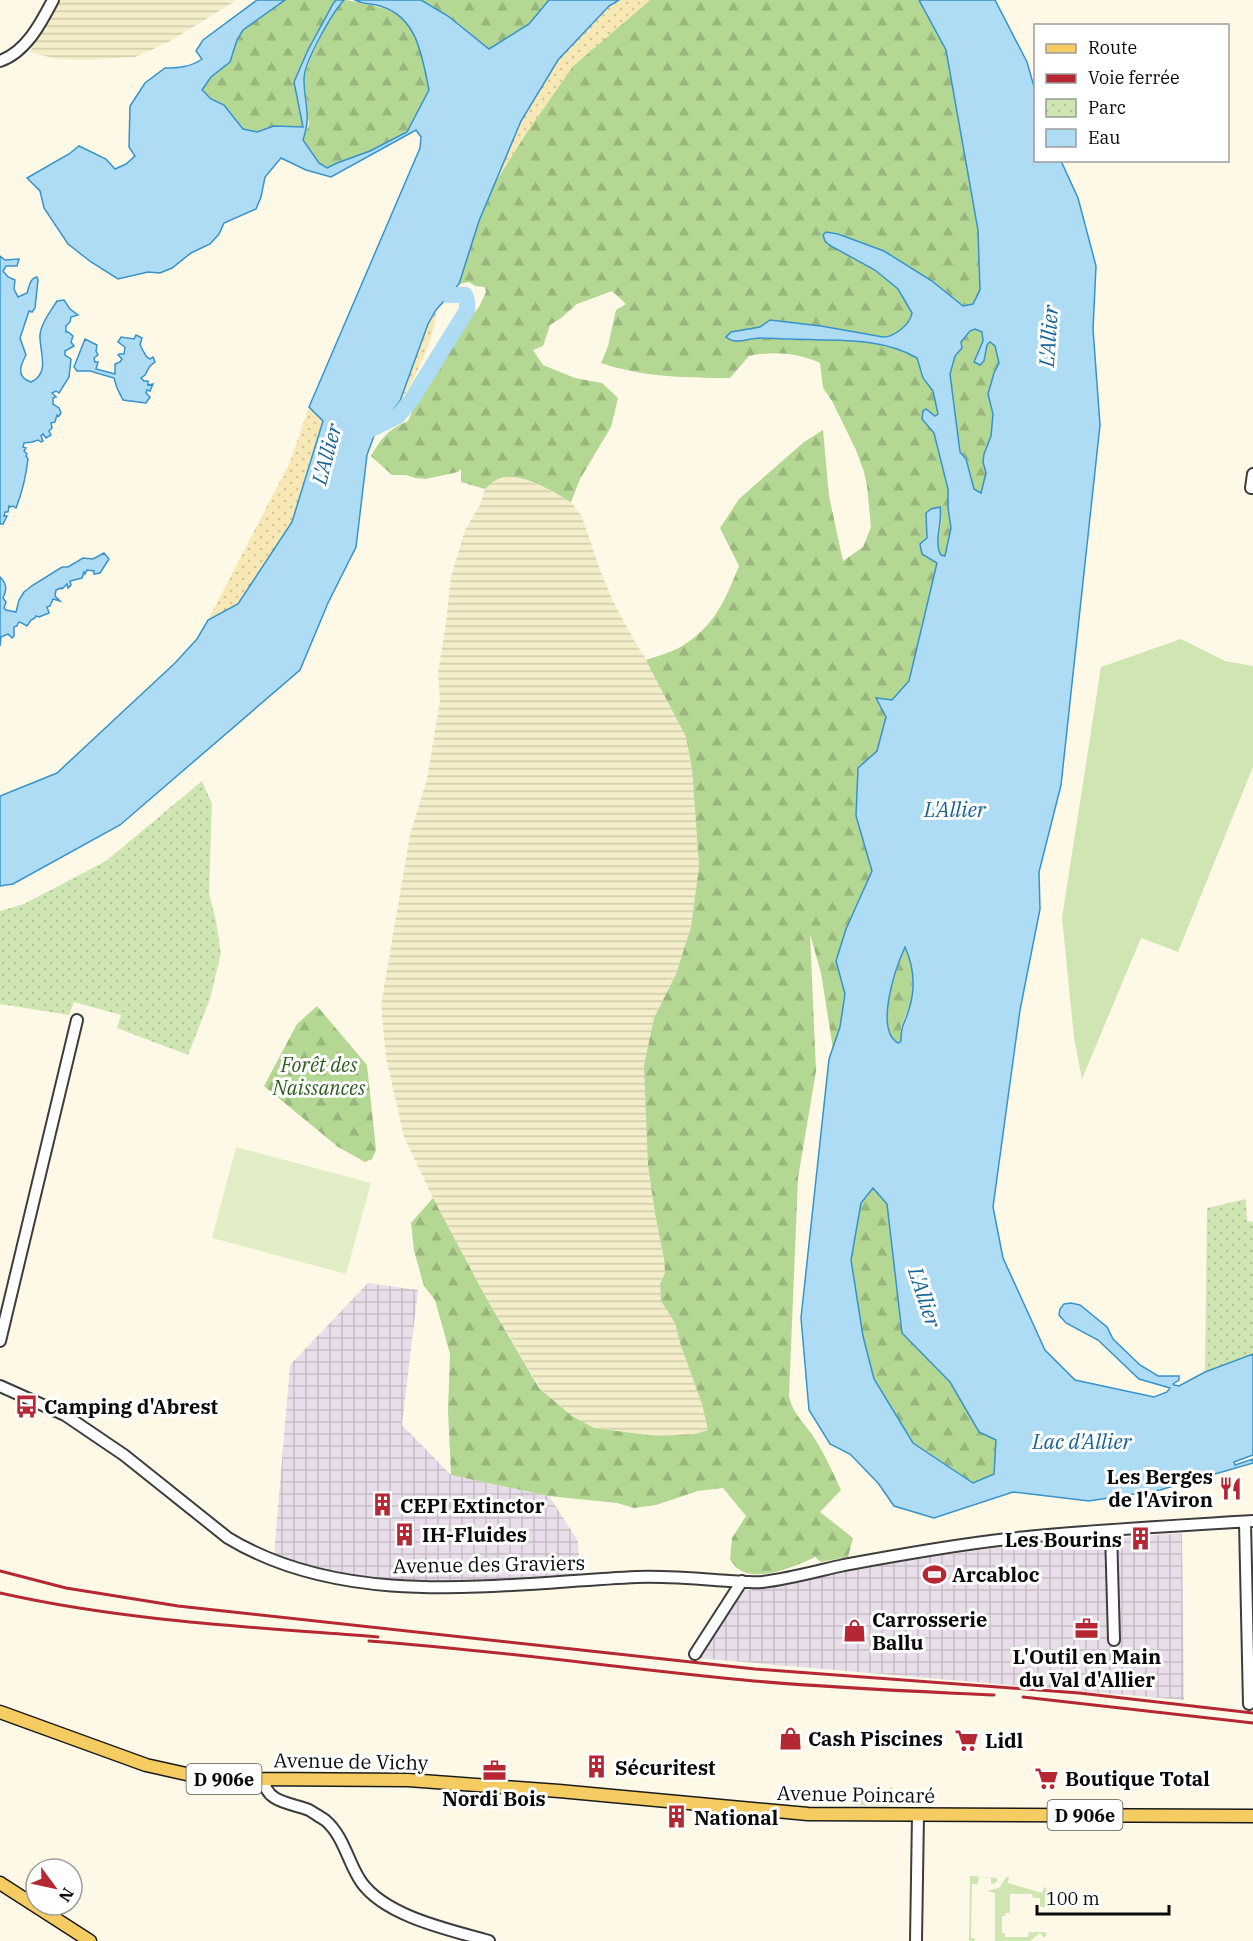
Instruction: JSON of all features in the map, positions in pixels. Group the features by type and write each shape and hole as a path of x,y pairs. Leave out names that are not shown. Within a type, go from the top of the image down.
{"main road":[{"name":"Avenue de Vichy","path":"0,1712 146,1765 200,1777 408,1780 459,1784"},
{"name":"Avenue Poincaré","path":"459,1784 782,1813 1253,1816"},
{"path":"0,1883 90,1941"}],"street":[{"path":"0,61 11,57 32,36 53,0"},
{"path":"1253,474 1251,488 1253,488"},
{"path":"0,1341 77,1020"},
{"name":"Avenue des Graviers","path":"0,1386 65,1415 124,1455 228,1538 270,1560 318,1575 366,1583 414,1586 488,1586 667,1577 761,1582 887,1557 1009,1539 1249,1521"},
{"name":"Avenue des Graviers","path":"0,1393 64,1420 99,1439"},
{"path":"1249,1521 1249,1704"},
{"path":"1111,1531 1114,1640"},
{"path":"695,1654 742,1581"},
{"path":"264,1779 267,1791 278,1801 309,1810 326,1821 337,1834 362,1883 380,1900 426,1923 489,1941"},
{"path":"916,1941 918,1815"}],"shaded area":[{"path":"59,0 237,0 167,43 135,57 86,60 56,59 30,52"},
{"path":"509,476 525,479 571,502 582,517 614,603 652,668 686,737 692,769 699,866 691,927 676,974 654,1018 648,1165 664,1259 665,1273 660,1284 661,1301 675,1323 709,1430 695,1434 656,1436 594,1428 572,1416 540,1388 484,1294 433,1198 404,1137 386,1058 381,1005 410,835 427,779 440,700 438,673 451,577 465,530 480,505 485,489 496,479"},
{"path":"368,1283 418,1290 402,1425 451,1475 549,1496 578,1541 580,1575 433,1584 331,1573 274,1556 290,1365"},
{"path":"1182,1533 1184,1700 696,1658 738,1592 914,1559 1002,1547"}],"green space":[{"path":"285,0 336,0 308,50 294,82 303,127 274,126 257,132 243,129 224,105 211,99 202,90 211,77 230,62 243,30"},
{"path":"343,0 383,8 396,14 406,23 419,45 429,90 407,132 370,151 327,168 319,163 303,140 309,124 304,77 325,28"},
{"path":"421,0 549,0 529,24 489,49 448,16"},
{"path":"650,0 919,0 946,50 978,230 980,290 973,304 963,306 932,281 884,251 838,234 829,245 874,270 898,289 912,313 901,330 883,337 821,326 760,327 731,332 738,341 753,339 841,340 873,343 903,351 917,358 923,378 933,391 938,414 922,419 934,433 948,489 951,528 945,556 941,555 937,548 942,517 932,560 937,563 909,682 892,700 877,751 858,768 856,816 873,871 836,961 845,994 840,1027 833,1049 821,973 810,934 816,1071 798,1178 789,1395 793,1408 819,1445 841,1490 820,1512 853,1538 848,1557 821,1562 815,1557 798,1565 767,1574 740,1570 730,1560 732,1538 746,1516 723,1488 698,1491 656,1505 634,1508 617,1503 549,1496 451,1475 448,1410 450,1354 435,1300 424,1286 414,1251 411,1223 433,1198 484,1294 539,1388 572,1416 594,1428 656,1436 695,1434 708,1430 702,1404 675,1323 661,1301 660,1284 665,1273 664,1259 648,1165 644,1066 654,1018 676,974 691,927 699,866 692,769 686,737 646,660 682,646 711,621 724,601 739,566 720,528 739,499 804,442 823,430 829,496 843,561 863,547 871,527 864,472 856,450 832,401 823,388 820,363 794,355 758,354 749,356 730,378 648,374 601,363 608,346 616,310 626,304 612,291 577,304 550,325 543,346 533,350 543,365 575,378 602,383 618,398 611,427 580,479 571,502 545,487 514,477 496,480 485,489 461,482 461,469 458,472 426,479 392,475 371,456 386,435 408,421 425,381 449,344 479,307 486,292 485,287 475,286 469,282 459,284 479,221 496,181 573,66"},
{"path":"975,329 982,333 983,341 987,345 990,342 995,346 1000,363 994,373 988,394 993,414 991,436 984,454 983,462 986,473 981,493 977,493 974,489 966,459 960,452 950,374 955,356 962,348 961,343 970,331"},
{"path":"1181,639 1225,661 1253,666 1253,767 1178,952 1141,938 1082,1079 1074,1038 1062,918 1101,667"},
{"path":"202,781 212,804 209,893 221,953 210,999 188,1055 117,1028 121,1015 74,1002 69,1015 0,1004 0,911 24,904 106,861"},
{"path":"905,946 914,968 911,1002 901,1027 899,1043 892,1035 888,1024 888,1011 893,982"},
{"name":"Forêt des Naissances","path":"317,1006 367,1065 376,1150 372,1159 365,1162 338,1147 264,1086 297,1024"},
{"path":"236,1147 371,1183 346,1274 212,1238"},
{"path":"873,1187 887,1204 902,1333 950,1382 979,1432 996,1440 994,1474 972,1483 913,1443 874,1379 863,1336 851,1260 861,1203"},
{"path":"1246,1199 1247,1221 1253,1222 1253,1354 1205,1372 1207,1208"},
{"path":"892,1787 890,1806 851,1805 852,1801"},
{"path":"970,1876 997,1878 997,1882 993,1884 991,1878 979,1877 978,1884 972,1884 971,1938 975,1938 975,1941 969,1941"},
{"path":"1006,1877 1009,1877 1008,1883 1042,1893 1044,1887 1046,1888 1045,1905 1047,1907 1040,1907 1040,1898 1033,1898 1032,1894 1010,1894 1010,1913 1002,1916 1002,1933 1005,1933 1005,1937 1028,1937 1029,1932 1045,1932 1047,1934 1044,1938 1040,1933 1030,1941 995,1941 995,1893 987,1891 999,1888"}],"sand":[{"path":"619,0 650,0 573,66 496,181 521,121 558,60 609,6"},
{"path":"436,310 436,319 424,357 400,401 428,324"},
{"path":"309,407 323,420 292,522 238,604 208,620 290,462"}],"water":[{"name":"L'Allier","path":"257,0 285,0 243,30 230,62 211,77 202,90 211,99 224,105 243,129 257,132 274,126 303,127 294,82 333,4 336,0 344,0 320,38 305,71 304,79 307,123 303,140 319,163 327,168 370,151 407,132 429,90 421,52 404,20 383,7 355,0 421,0 448,16 489,49 529,24 549,0 619,0 609,6 558,60 521,121 479,221 459,284 436,310 428,324 400,401 374,436 367,455 356,547 328,603 300,670 120,825 13,884 0,886 0,796 57,773 175,663 197,639 208,620 238,604 292,522 323,421 309,407 420,148 421,137 416,130 331,177 306,170 281,158 265,177 256,209 224,223 219,234 210,244 160,273 148,272 118,279 68,244 44,208 40,191 27,178 79,146 106,159 115,169 126,164 135,156 129,147 130,106 145,83 165,68 193,64 202,59 196,51 203,40"},
{"name":"L'Allier","path":"919,0 995,0 1027,62 1034,86 1034,162 1061,162 1078,198 1096,266 1093,329 1100,425 1061,785 1039,872 1040,909 1020,1010 993,1207 1003,1258 1045,1350 1075,1380 1154,1397 1167,1392 1170,1388 1139,1379 1098,1340 1066,1323 1059,1315 1064,1304 1080,1305 1107,1327 1113,1339 1140,1365 1158,1376 1179,1376 1179,1380 1174,1385 1179,1386 1205,1372 1253,1354 1253,1455 1234,1462 1235,1465 1253,1459 1253,1463 1160,1490 1089,1501 1013,1492 934,1518 894,1506 878,1483 850,1454 830,1444 809,1410 801,1318 829,1059 840,1027 845,994 836,961 846,929 872,871 856,816 858,768 877,751 886,717 876,698 892,700 909,681 937,563 922,554 920,544 927,538 926,513 940,507 938,544 941,555 945,556 951,528 948,489 934,433 922,419 923,411 926,409 935,416 938,414 933,391 923,378 917,358 903,351 855,341 757,338 734,341 726,337 731,332 760,327 770,320 883,337 892,335 905,326 912,313 898,289 875,270 829,245 823,235 826,232 838,234 884,251 932,281 963,306 973,304 980,290 978,230 946,50","holes":["975,329 982,332 983,341 974,362 980,365 984,361 987,345 990,342 995,346 999,363 988,394 993,414 991,436 984,454 983,462 986,473 981,493 974,489 966,459 960,452 950,374 955,356 962,348 961,342 970,331","905,947 912,970 913,985 908,1014 901,1041 898,1043 891,1036 887,1012 893,982","873,1188 887,1204 902,1333 950,1382 979,1432 996,1440 994,1474 973,1483 913,1443 874,1379 863,1336 851,1260 861,1203"]},
{"path":"0,256 5,260 19,259 17,266 6,266 3,271 15,280 14,289 18,297 27,293 33,279 37,277 38,280 35,308 32,312 29,311 20,338 26,355 22,363 21,374 26,380 31,382 41,373 43,361 40,335 42,326 57,301 64,300 78,315 71,317 66,326 66,332 73,336 71,342 74,346 65,351 65,355 71,359 69,377 59,393 56,391 52,393 56,397 53,398 53,404 59,408 61,413 57,415 55,422 51,423 52,428 49,431 51,435 46,438 43,434 41,442 38,440 24,443 23,447 26,448 24,451 28,459 24,484 16,508 9,506 8,512 5,512 4,516 7,516 3,524 0,524"},
{"path":"136,335 142,338 140,345 146,356 150,359 153,357 155,362 141,378 148,381 148,385 153,384 150,391 147,390 146,393 150,397 146,403 123,400 114,378 90,371 77,371 74,367 85,339 97,345 98,355 94,358 95,362 98,362 96,369 115,374 115,364 122,359 118,355 124,354 125,347 118,342 121,337 134,339"},
{"path":"104,553 109,559 100,573 94,574 94,571 87,570 82,578 70,581 71,585 68,588 67,584 62,589 56,590 55,596 60,601 53,599 47,607 49,613 36,616 27,626 18,623 14,627 14,636 12,638 8,634 1,637 0,646 0,577 6,587 3,598 6,602 4,608 16,612 24,592 33,585 62,567 68,567 83,558 93,559"}],"waterway":[{"path":"365,432 398,416 412,399 467,310 465,295 448,295 444,276"}],"railway":[{"path":"0,1571 66,1588 178,1606 755,1669 1079,1693 1253,1713"},
{"path":"0,1593 47,1603 141,1617 378,1637"},
{"path":"369,1641 775,1683 994,1695"},
{"path":"1023,1697 1253,1723"}],"place":[{"name":"Camping d'Abrest","path":"26,1406"},
{"name":"Les Berges de l'Aviron","path":"1231,1488"},
{"name":"CEPI Extinctor","path":"382,1505"},
{"name":"IH-Fluides","path":"404,1534"},
{"name":"Les Bourins","path":"1140,1539"},
{"name":"Arcabloc","path":"934,1574"},
{"name":"L'Outil en Main du Val d'Allier","path":"1087,1629"},
{"name":"Carrosserie Ballu","path":"854,1631"},
{"name":"Cash Piscines","path":"790,1738"},
{"name":"Lidl","path":"967,1740"},
{"name":"Sécuritest","path":"597,1767"},
{"name":"Nordi Bois","path":"494,1771"},
{"name":"Boutique Total","path":"1047,1778"},
{"name":"National","path":"676,1817"}],"water label":[{"name":"Lac d'Allier","path":"1082,1441"}]}
